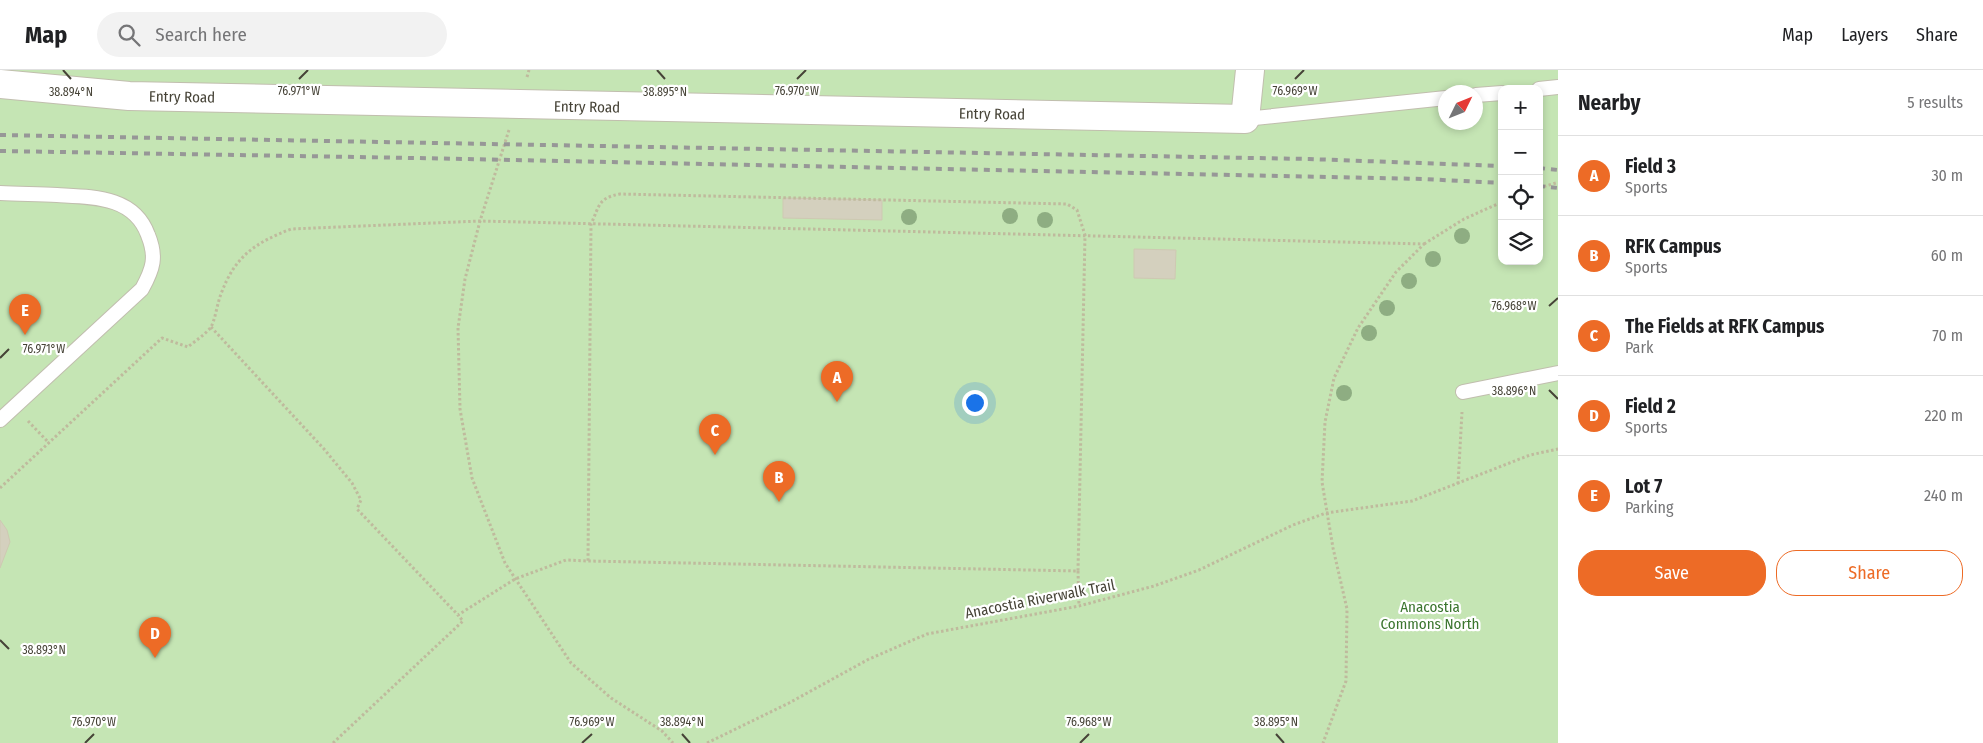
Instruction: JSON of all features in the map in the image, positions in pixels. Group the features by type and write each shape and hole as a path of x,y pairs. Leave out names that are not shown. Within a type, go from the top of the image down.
{"street":[{"path":"1246,119 1250,70"},
{"name":"Entry Road","path":"0,84 129,96 1246,119"}],"lane":[{"path":"1543,89 1558,87"},
{"path":"1483,94 1498,93"},
{"path":"1246,119 1438,99"},
{"path":"0,193 100,197 127,207 144,223 153,246 152,269 142,289 0,420"},
{"path":"1463,392 1558,374"}],"path":[{"path":"529,70 520,105 510,128 480,221 465,279 458,328 460,409 472,478 505,562 571,663 611,698 662,731 673,743"},
{"path":"1543,187 1556,183"},
{"path":"588,561 591,224 600,204 607,197 620,194 1067,204 1077,210 1081,216 1085,235 1078,571 1079,606"},
{"path":"1322,743 1346,681 1347,609 1326,513 1322,482 1326,422 1334,378 1358,328 1396,272 1424,244 1464,219 1498,204"},
{"path":"0,488 162,338 188,347 211,327 221,293 233,268 248,252 266,238 291,229 480,221 1424,244"},
{"path":"211,327 324,449 352,483 361,500 357,509 463,621 333,743"},
{"path":"1458,484 1463,392"},
{"name":"Anacostia Riverwalk Trail","path":"707,743 788,703 869,659 927,634 1079,606 1154,586 1199,570 1293,525 1326,513 1412,501 1530,455 1558,449"},
{"path":"458,615 515,579 566,560 1078,571"}],"green space":[{"name":"Anacostia Commons North","path":"0,70 1558,70 1558,743 0,743"}],"building":[{"path":"783,198 882,200 882,220 783,218"},
{"path":"1134,249 1176,250 1175,279 1134,278"},
{"path":"0,520 7,530 10,542 0,568"}],"railway":[{"path":"0,135 1309,159 1498,166"},
{"path":"0,151 1423,179 1498,183"},
{"path":"1543,168 1558,170"},
{"path":"1543,186 1558,188"}],"place":[{"name":"Lot 7","path":"25,335"},
{"name":"Field 3","path":"837,402"},
{"name":"The Fields at RFK Campus","path":"715,455"},
{"name":"RFK Campus","path":"779,502"},
{"name":"Field 2","path":"155,658"}]}
